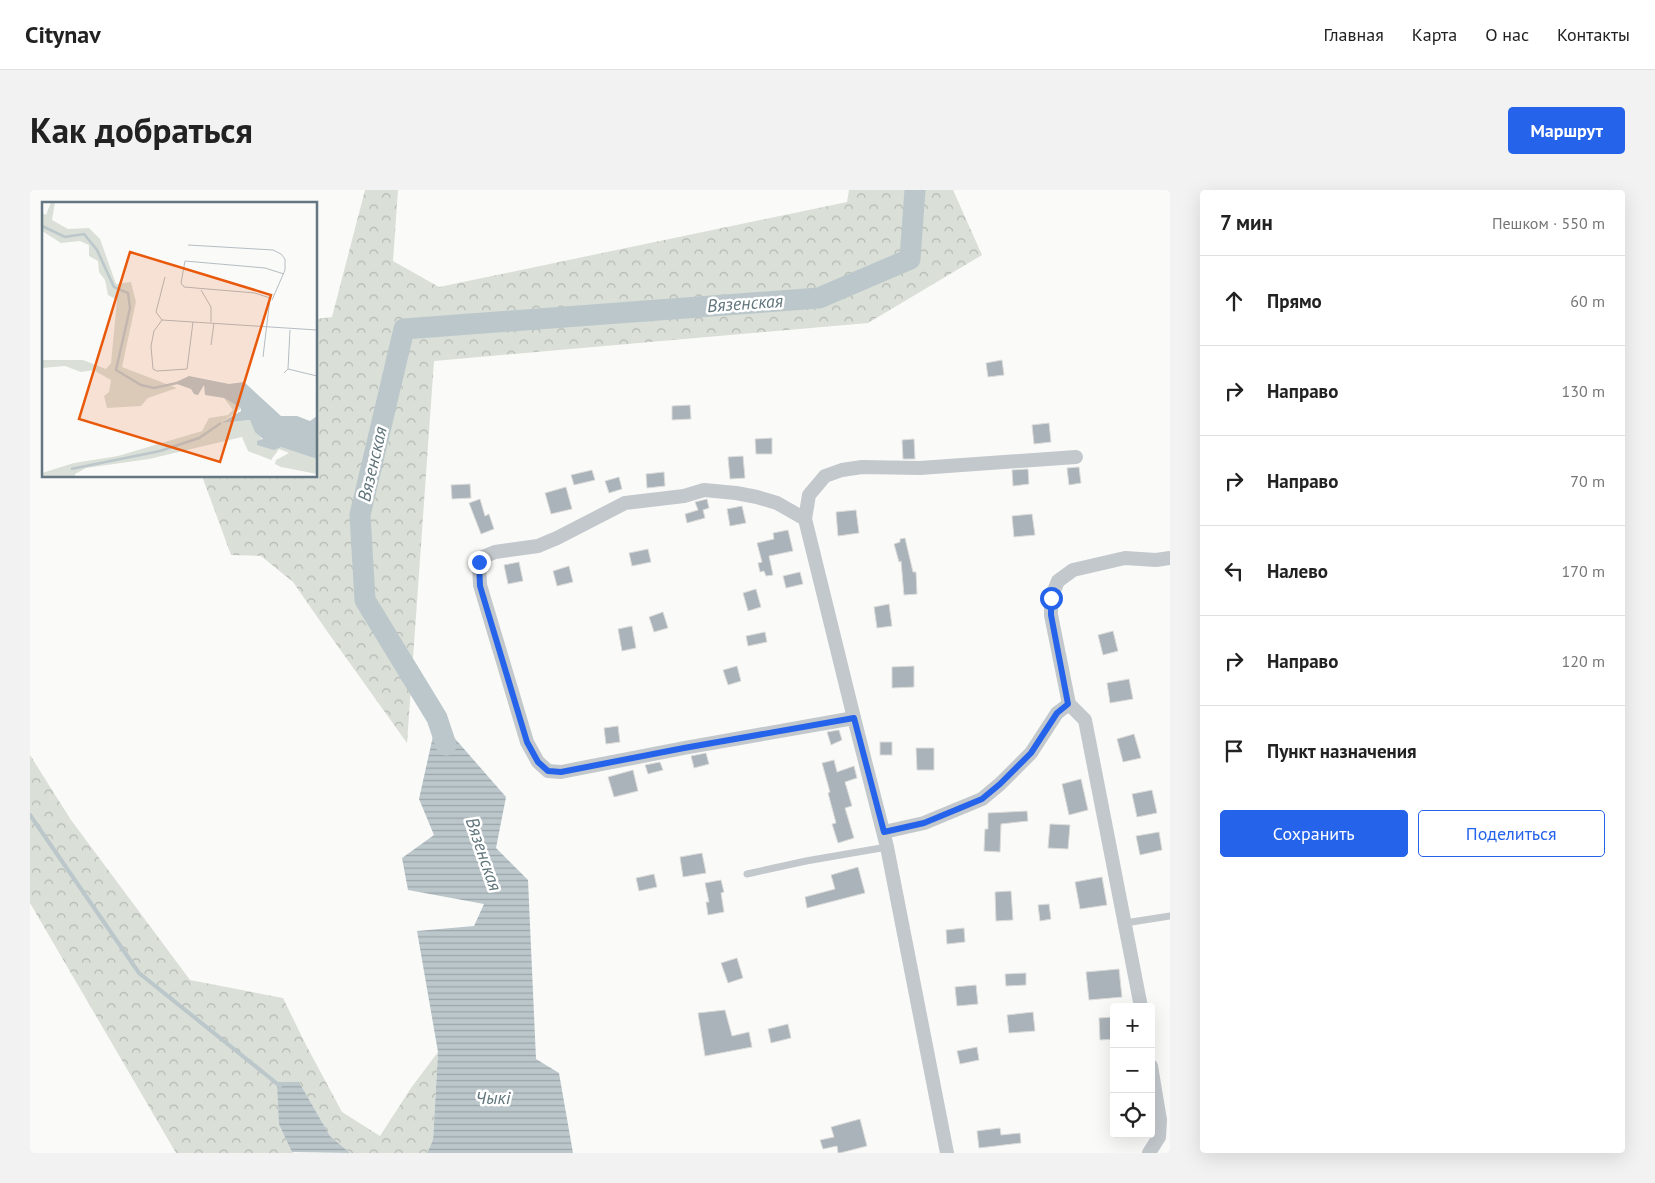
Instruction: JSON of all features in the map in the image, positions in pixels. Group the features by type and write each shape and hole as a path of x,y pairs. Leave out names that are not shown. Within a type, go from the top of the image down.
{"street":[{"path":"947,1153 888,847 805,519 809,495 825,476 842,470 862,467 920,468 1076,457"},
{"path":"805,519 777,504 743,494 720,491 704,490 684,496 625,503 538,546 511,548 483,557 479,562 480,586 527,742 538,762 548,771 561,772 854,718"},
{"path":"1140,1003 1085,720 1068,704 1051,615 1051,598 1058,581 1072,570 1124,558 1156,560 1170,558"},
{"path":"884,832 924,823 982,799 1031,753 1057,713 1068,704"},
{"path":"1149,1153 1159,1137 1160,1120 1155,1090"}],"lane":[{"path":"747,874 806,861 888,847"},
{"path":"1125,923 1170,916"}],"green space":[{"path":"365,190 398,190 393,261 439,287 847,202 849,190 953,190 982,255 868,323 434,361 407,743 293,582 261,556 231,555 203,478 318,478 318,319 332,317"},
{"path":"30,755 71,820 190,980 283,998 342,1112 380,1136 411,1088 438,1052 433,1140 427,1153 350,1153 330,1136 299,1082 292,1152 294,1153 176,1153 30,903"}],"water":[{"name":"Чыкі","path":"437,718 506,797 496,848 528,880 536,1059 559,1073 573,1153 427,1153 433,1140 438,1052 417,931 474,926 484,904 408,890 402,858 434,835 419,799"},
{"path":"277,1082 299,1082 330,1136 350,1153 292,1152 279,1124"}],"building":[{"path":"1002,360 1004,375 988,377 986,363"},
{"path":"690,405 691,419 672,420 672,406"},
{"path":"1049,423 1051,442 1034,444 1032,425"},
{"path":"772,438 772,454 756,454 755,439"},
{"path":"914,439 915,459 903,459 902,440"},
{"path":"743,456 745,478 730,479 728,457"},
{"path":"1079,467 1081,483 1069,485 1067,468"},
{"path":"1028,469 1029,484 1013,486 1012,470"},
{"path":"592,470 595,480 574,485 571,475"},
{"path":"664,472 665,486 647,488 646,474"},
{"path":"619,477 622,489 609,493 605,481"},
{"path":"470,484 471,498 452,499 451,485"},
{"path":"566,487 572,509 551,514 545,493"},
{"path":"480,499 485,516 489,514 494,529 481,534 469,503"},
{"path":"707,499 709,508 703,510 705,518 687,523 685,514 698,510 695,502"},
{"path":"742,506 746,523 730,526 727,509"},
{"path":"856,510 859,533 838,536 836,512"},
{"path":"1032,514 1035,535 1014,537 1012,516"},
{"path":"788,530 793,551 769,556 773,575 766,576 764,571 760,572 758,563 762,562 757,543 774,539 773,533"},
{"path":"905,538 913,572 916,572 917,594 904,595 901,561 899,562 894,544 900,542 900,539"},
{"path":"648,549 651,562 632,566 629,553"},
{"path":"519,562 523,581 508,584 504,565"},
{"path":"569,566 573,582 557,586 553,571"},
{"path":"800,572 803,584 786,588 783,576"},
{"path":"756,589 761,607 748,611 743,593"},
{"path":"889,604 892,626 877,628 874,607"},
{"path":"663,612 668,628 654,632 649,617"},
{"path":"632,626 636,648 622,651 618,629"},
{"path":"1113,631 1118,651 1103,655 1098,635"},
{"path":"765,632 767,642 748,646 746,636"},
{"path":"737,666 741,681 728,685 723,670"},
{"path":"914,666 914,687 892,688 892,667"},
{"path":"1129,679 1133,699 1110,703 1107,683"},
{"path":"618,726 620,742 606,744 604,728"},
{"path":"839,730 842,740 831,745 827,732"},
{"path":"1134,734 1141,758 1123,762 1117,739"},
{"path":"880,742 892,742 892,755 880,755"},
{"path":"916,748 934,748 934,770 917,770"},
{"path":"706,753 709,764 694,768 691,756"},
{"path":"834,760 837,772 854,766 857,778 845,782 852,806 845,808 854,838 838,843 832,824 836,823 828,793 830,792 822,763"},
{"path":"660,762 663,770 648,774 645,765"},
{"path":"633,770 638,791 614,797 608,777"},
{"path":"1081,779 1088,810 1069,815 1062,784"},
{"path":"1152,790 1157,813 1137,817 1132,794"},
{"path":"1027,811 1028,821 1001,824 1000,852 984,851 985,829 988,829 988,813"},
{"path":"1050,824 1070,825 1068,849 1048,848"},
{"path":"1159,832 1162,850 1140,855 1136,836"},
{"path":"702,853 706,873 683,877 680,857"},
{"path":"858,867 865,893 807,908 805,897 835,889 831,875"},
{"path":"654,874 657,887 639,891 636,878"},
{"path":"1102,877 1107,905 1080,909 1075,882"},
{"path":"721,880 724,892 721,893 724,912 708,915 706,902 709,902 705,883"},
{"path":"1011,891 1013,920 996,921 995,892"},
{"path":"1049,904 1051,919 1040,921 1038,905"},
{"path":"964,928 965,942 947,944 946,930"},
{"path":"737,958 743,978 728,983 721,963"},
{"path":"1119,969 1122,997 1089,1000 1086,972"},
{"path":"1026,973 1026,985 1006,986 1005,974"},
{"path":"976,985 978,1004 957,1006 955,987"},
{"path":"725,1010 732,1036 749,1032 752,1047 705,1056 698,1013"},
{"path":"1033,1012 1035,1031 1009,1033 1007,1015"},
{"path":"1110,1017 1110,1039 1100,1040 1099,1018"},
{"path":"788,1024 791,1038 771,1043 768,1029"},
{"path":"977,1047 979,1060 960,1064 957,1051"},
{"path":"860,1119 867,1146 840,1153 838,1153 837,1146 823,1149 820,1140 834,1137 831,1127"},
{"path":"1000,1128 1001,1135 1020,1133 1021,1143 979,1148 977,1131"}],"waterway":[{"name":"Вязенская","path":"446,745 437,718 365,600 360,515 404,329 819,298 910,259 915,190"},
{"path":"30,815 139,973 280,1086"}],"route":[{"path":"479,562 480,586 527,742 538,762 548,771 561,772 854,718 884,832 924,823 982,799 1031,753 1057,713 1068,704 1051,615 1051,598"}]}
